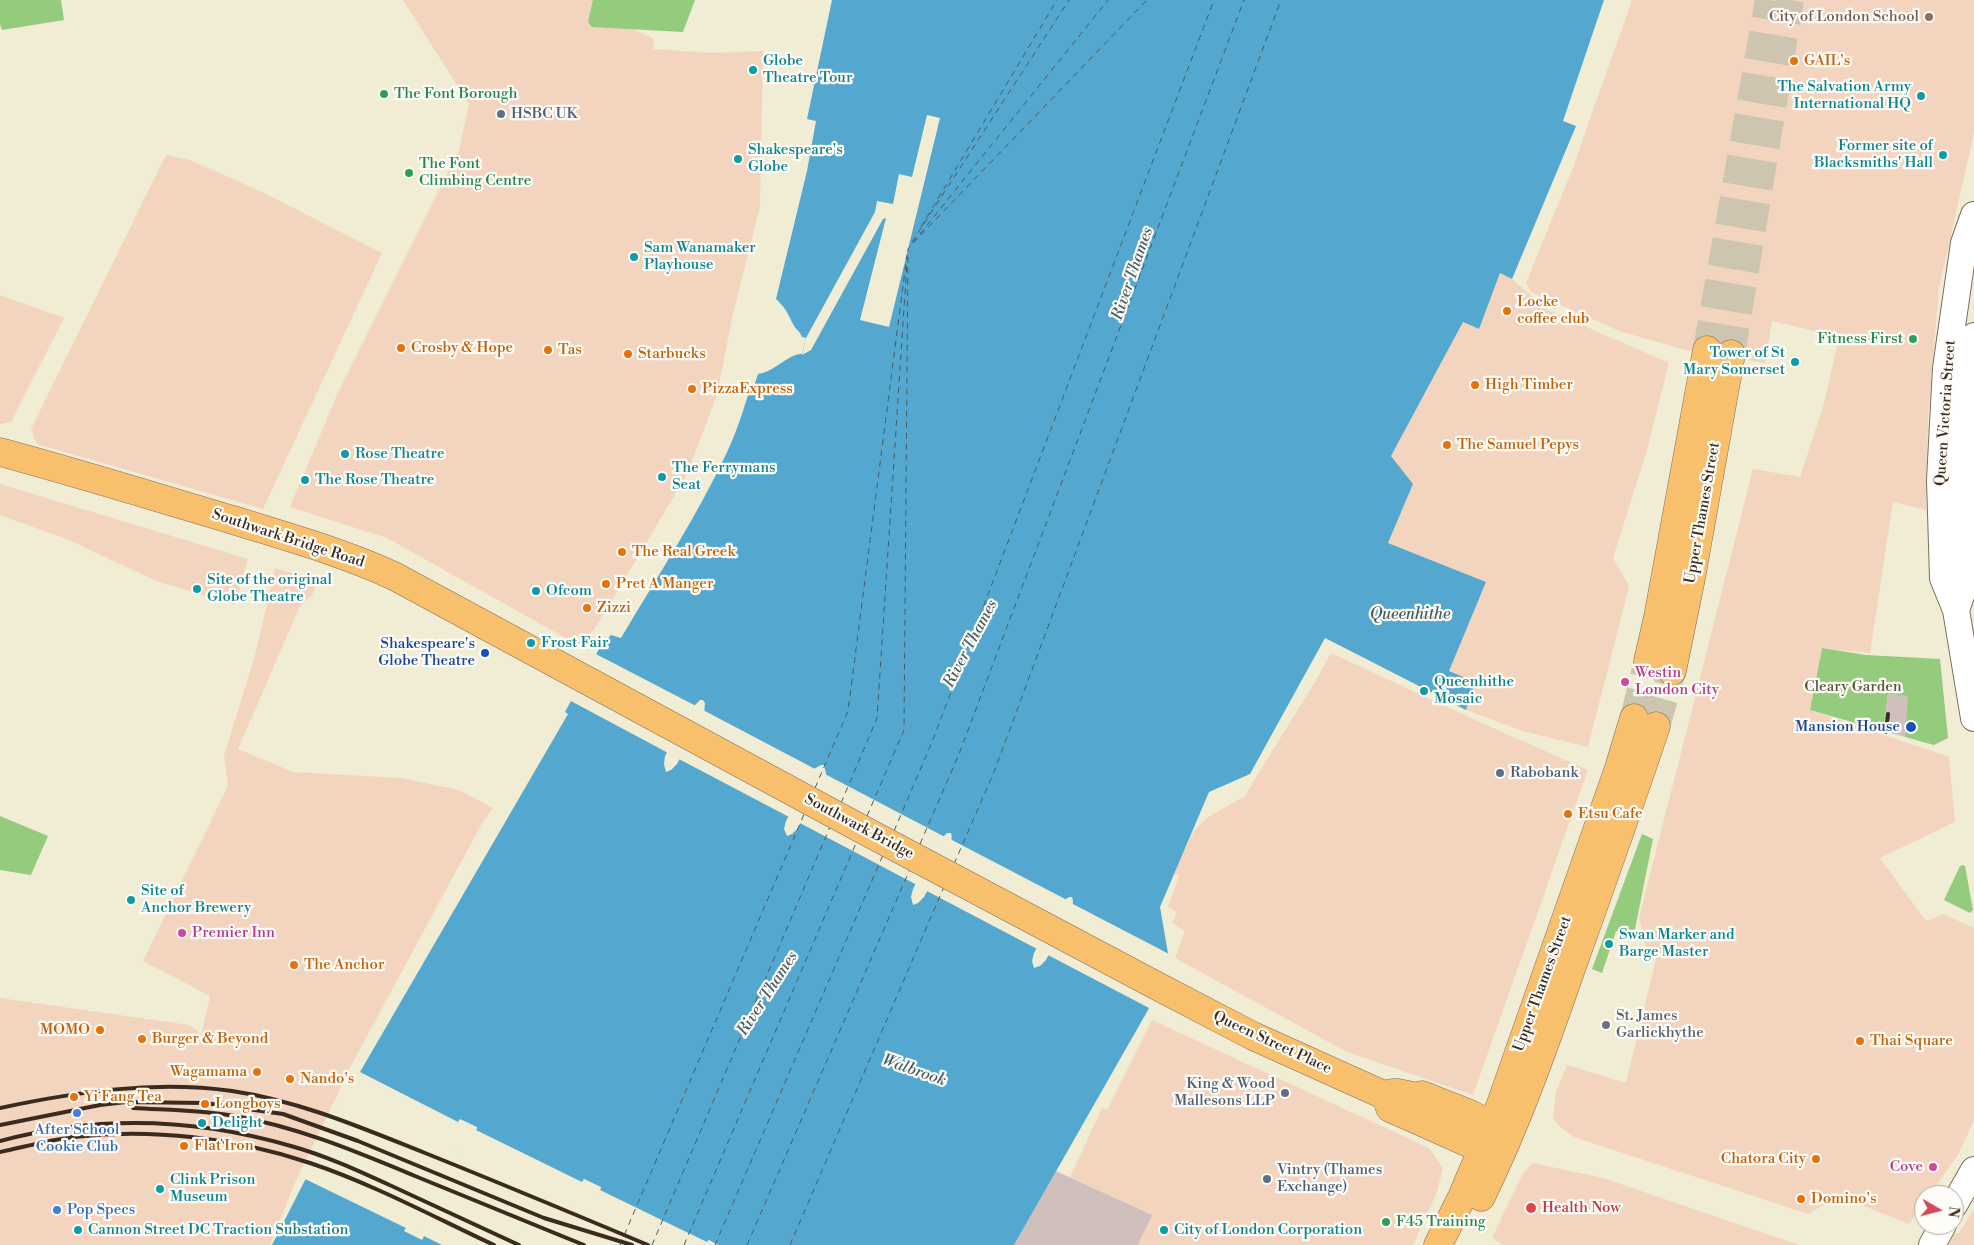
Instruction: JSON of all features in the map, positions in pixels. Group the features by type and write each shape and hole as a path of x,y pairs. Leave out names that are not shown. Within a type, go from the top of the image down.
{"main road":[{"name":"Upper Thames Street","path":"1660,666 1691,578 1719,352"},
{"name":"Southwark Bridge Road","path":"0,452 136,491 310,544 368,564 400,579 559,666"},
{"name":"Southwark Bridge","path":"559,666 1171,993"},
{"name":"Upper Thames Street","path":"1438,1245 1529,1088 1621,832 1645,722"},
{"name":"Queen Street Place","path":"1171,993 1261,1040 1386,1096 1395,1092 1417,1097 1422,1096 1450,1106 1497,1141"},
{"name":"Upper Thames Street","path":"1458,1245 1497,1141"}],"street":[{"name":"Queen Victoria Street","path":"1965,610 1944,578 1940,480 1946,368 1964,243 1974,215"},
{"name":"Queen Victoria Street","path":"1974,336 1966,420 1965,477 1968,576 1965,610 1974,718"},
{"path":"1964,1188 1974,1170"}],"shaded area":[{"path":"403,0 635,0 629,27 654,39 653,49 713,53 763,51 760,207 733,314 717,395 687,474 594,630 578,645 387,538 290,507 336,397 459,150 469,104"},
{"path":"1632,0 1974,0 1974,133 1939,288 1928,417 1926,510 1893,502 1870,653 1822,648 1810,710 1949,757 1955,822 1880,858 1926,921 1943,914 1974,928 1974,1120 1959,1153 1937,1185 1914,1185 1914,1217 1909,1224 1839,1196 1808,1214 1574,1137 1559,1126 1553,1118 1556,1092 1567,1065 1626,1083 1657,955 1647,952 1639,918 1753,469 1800,477 1824,404 1839,337 1772,321 1765,363 1686,350 1622,332 1531,292 1526,283 1572,170"},
{"path":"166,155 190,160 262,192 382,253 263,509 37,444 31,429"},
{"path":"1500,273 1512,279 1548,310 1669,363 1647,450 1613,558 1629,586 1588,747 1523,731 1466,710 1475,682 1448,671 1486,582 1388,543 1413,484 1391,456 1463,321 1479,329"},
{"path":"0,295 64,318 11,422 0,424"},
{"path":"0,484 248,559 235,605 156,581 69,540 0,515"},
{"path":"275,568 318,581 312,595 300,606 238,749 293,772 401,778 459,790 493,808 481,825 353,1062 297,1178 270,1245 0,1245 0,998 189,1025 197,1030 201,1036 210,996 143,961 228,786 224,756 256,652"},
{"path":"1331,653 1588,770 1473,1095 1347,1052 1175,958 1185,931 1172,923 1177,912 1168,907 1179,876 1173,873 1194,831 1208,817 1244,797"},
{"path":"1888,694 1909,696 1905,737 1883,731"},
{"path":"1152,1020 1429,1148 1443,1168 1437,1192 1413,1245 1138,1245 1151,1215 1070,1177 1102,1108 1107,1110"},
{"path":"1533,1163 1603,1178 1799,1245 1504,1245 1492,1238 1523,1173"},
{"path":"1056,1171 1152,1215 1138,1245 1014,1245"},
{"path":"1974,1209 1974,1245 1949,1245 1954,1235 1964,1235 1964,1225"}],"green space":[{"path":"0,0 61,0 64,20 2,30 0,24"},
{"path":"593,0 695,0 683,32 592,27 588,22"},
{"name":"Cleary Garden","path":"1822,648 1866,655 1940,659 1948,738 1934,745 1905,737 1908,696 1888,694 1883,731 1810,710"},
{"path":"0,816 48,836 31,875 0,870"},
{"path":"1642,834 1653,839 1634,934 1616,931 1602,973 1592,969"},
{"path":"1960,866 1965,866 1973,910 1970,913 1944,900"}],"water":[{"path":"832,0 1604,0 1563,121 1576,126 1512,279 1500,273 1479,329 1463,322 1391,456 1413,484 1388,543 1486,582 1449,671 1475,682 1466,710 1325,638 1250,774 1209,792 1160,907 1169,959 1148,1010 1014,1245 718,1245 709,1240 706,1245 572,1245 601,1188 584,1179 551,1245 272,1245 360,1072 568,714 565,712 599,649 611,635 621,638 690,522 728,450 751,386 754,386 758,374 770,370 792,356 802,354 806,338 802,337 784,308 776,299 807,171 816,121 807,119","holes":["700,700 703,700 705,703 704,714 677,764 666,772 665,756 691,709","824,765 826,774 798,828 787,836 784,829 786,821 814,769","947,833 951,833 950,847 942,865 924,897 913,905 911,897 913,889 938,842","1072,897 1071,911 1064,928 1046,960 1040,966 1034,968 1032,961 1034,953 1062,902","460,1120 477,1128 422,1239 405,1231"]}],"pier":[{"path":"927,115 940,118 889,327 860,320 886,218 883,219 811,350 802,355 806,338 875,212 877,201 893,204 899,174 912,177"},
{"path":"594,653 696,706 670,754 569,700"},
{"path":"703,710 817,770 791,818 677,758"},
{"path":"823,773 945,837 917,885 798,822"},
{"path":"950,839 1067,900 1039,950 925,890"},
{"path":"1071,903 1171,955 1172,960 1151,1009 1046,954 1070,910"},
{"path":"358,1071 458,1122 460,1119 477,1127 476,1130 582,1182 584,1179 601,1187 600,1190 707,1242 708,1240 718,1245 570,1245 597,1188 585,1182 554,1245 442,1245 424,1236 422,1240 404,1231 406,1228 303,1178","holes":["461,1123 474,1128 421,1236 408,1230"]}],"ferry route":[{"path":"921,227 1057,0"},
{"path":"912,242 1069,0"},
{"path":"867,816 904,730 908,249 1108,0"},
{"path":"913,243 1147,0"},
{"path":"894,831 932,742 1214,0"},
{"path":"920,844 959,754 1244,0"},
{"path":"954,864 994,772 1281,0"},
{"path":"815,788 848,711 907,255"},
{"path":"841,803 877,718 907,263"},
{"path":"620,1245 805,812"},
{"path":"652,1245 830,827"},
{"path":"684,1245 857,841"},
{"path":"715,1245 883,855"},
{"path":"747,1245 910,869"},
{"path":"790,1245 943,889"}],"tunnel":[{"path":"1707,350 1769,0"},
{"path":"1731,354 1790,0"},
{"path":"1634,718 1648,661"},
{"path":"1656,726 1672,671"}],"railway":[{"path":"1886,732 1888,714"},
{"path":"0,1108 57,1097 145,1087 203,1088 232,1091 282,1101 354,1125 648,1245"},
{"path":"0,1125 100,1105 126,1102 205,1103 283,1114 358,1141 544,1218 632,1245"},
{"path":"133,1108 223,1114 304,1133 371,1158 584,1245"},
{"path":"0,1141 72,1127 146,1123 182,1125 255,1137 304,1150 344,1165 519,1245"},
{"path":"0,1152 65,1138 104,1135 163,1135 223,1141 282,1154 334,1171 494,1245"}],"place":[{"name":"City of London School","path":"1929,17"},
{"name":"GAIL's","path":"1794,61"},
{"name":"Globe Theatre Tour","path":"753,70"},
{"name":"The Font Borough","path":"384,94"},
{"name":"The Salvation Army International HQ","path":"1921,96"},
{"name":"HSBC UK","path":"501,114"},
{"name":"Former site of Blacksmiths' Hall","path":"1943,155"},
{"name":"Shakespeare's Globe","path":"738,159"},
{"name":"The Font Climbing Centre","path":"409,173"},
{"name":"Sam Wanamaker Playhouse","path":"634,257"},
{"name":"Locke coffee club","path":"1507,311"},
{"name":"Fitness First","path":"1913,339"},
{"name":"Crosby & Hope","path":"401,348"},
{"name":"Tas","path":"548,350"},
{"name":"Starbucks","path":"628,354"},
{"name":"Tower of St Mary Somerset","path":"1795,362"},
{"name":"High Timber","path":"1475,385"},
{"name":"PizzaExpress","path":"692,389"},
{"name":"The Samuel Pepys","path":"1447,445"},
{"name":"Rose Theatre","path":"345,454"},
{"name":"The Ferrymans Seat","path":"662,477"},
{"name":"The Rose Theatre","path":"305,480"},
{"name":"The Real Greek","path":"622,552"},
{"name":"Pret A Manger","path":"606,584"},
{"name":"Site of the original Globe Theatre","path":"197,589"},
{"name":"Ofcom","path":"536,591"},
{"name":"Zizzi","path":"587,608"},
{"name":"Frost Fair","path":"531,643"},
{"name":"Shakespeare's Globe Theatre","path":"485,653"},
{"name":"Westin London City","path":"1625,682"},
{"name":"Queenhithe Mosaic","path":"1424,691"},
{"name":"Mansion House","path":"1911,727"},
{"name":"Rabobank","path":"1500,773"},
{"name":"Etsu Cafe","path":"1568,814"},
{"name":"Site of Anchor Brewery","path":"131,900"},
{"name":"Premier Inn","path":"182,933"},
{"name":"Swan Marker and Barge Master","path":"1609,944"},
{"name":"The Anchor","path":"294,965"},
{"name":"St. James Garlickhythe","path":"1606,1025"},
{"name":"MOMO","path":"100,1030"},
{"name":"Burger & Beyond","path":"142,1039"},
{"name":"Thai Square","path":"1860,1041"},
{"name":"Wagamama","path":"257,1072"},
{"name":"Nando's","path":"290,1079"},
{"name":"King & Wood Mallesons LLP","path":"1285,1093"},
{"name":"Yi Fang Tea","path":"74,1097"},
{"name":"Longboys","path":"205,1104"},
{"name":"After School Cookie Club","path":"77,1113"},
{"name":"Delight","path":"202,1123"},
{"name":"Flat Iron","path":"184,1146"},
{"name":"Chatora City","path":"1816,1159"},
{"name":"Cove","path":"1933,1167"},
{"name":"Vintry (Thames Exchange)","path":"1267,1179"},
{"name":"Clink Prison Museum","path":"160,1189"},
{"name":"Domino's","path":"1801,1199"},
{"name":"Health Now","path":"1531,1208"},
{"name":"Pop Specs","path":"57,1210"},
{"name":"F45 Training","path":"1386,1222"},
{"name":"Cannon Street DC Traction Substation","path":"78,1230"},
{"name":"City of London Corporation","path":"1164,1230"}],"water label":[{"name":"River Thames","path":"1133,274"},
{"name":"Queenhithe","path":"1410,615"},
{"name":"River Thames","path":"971,644"},
{"name":"River Thames","path":"768,994"},
{"name":"Walbrook","path":"914,1071"}]}
